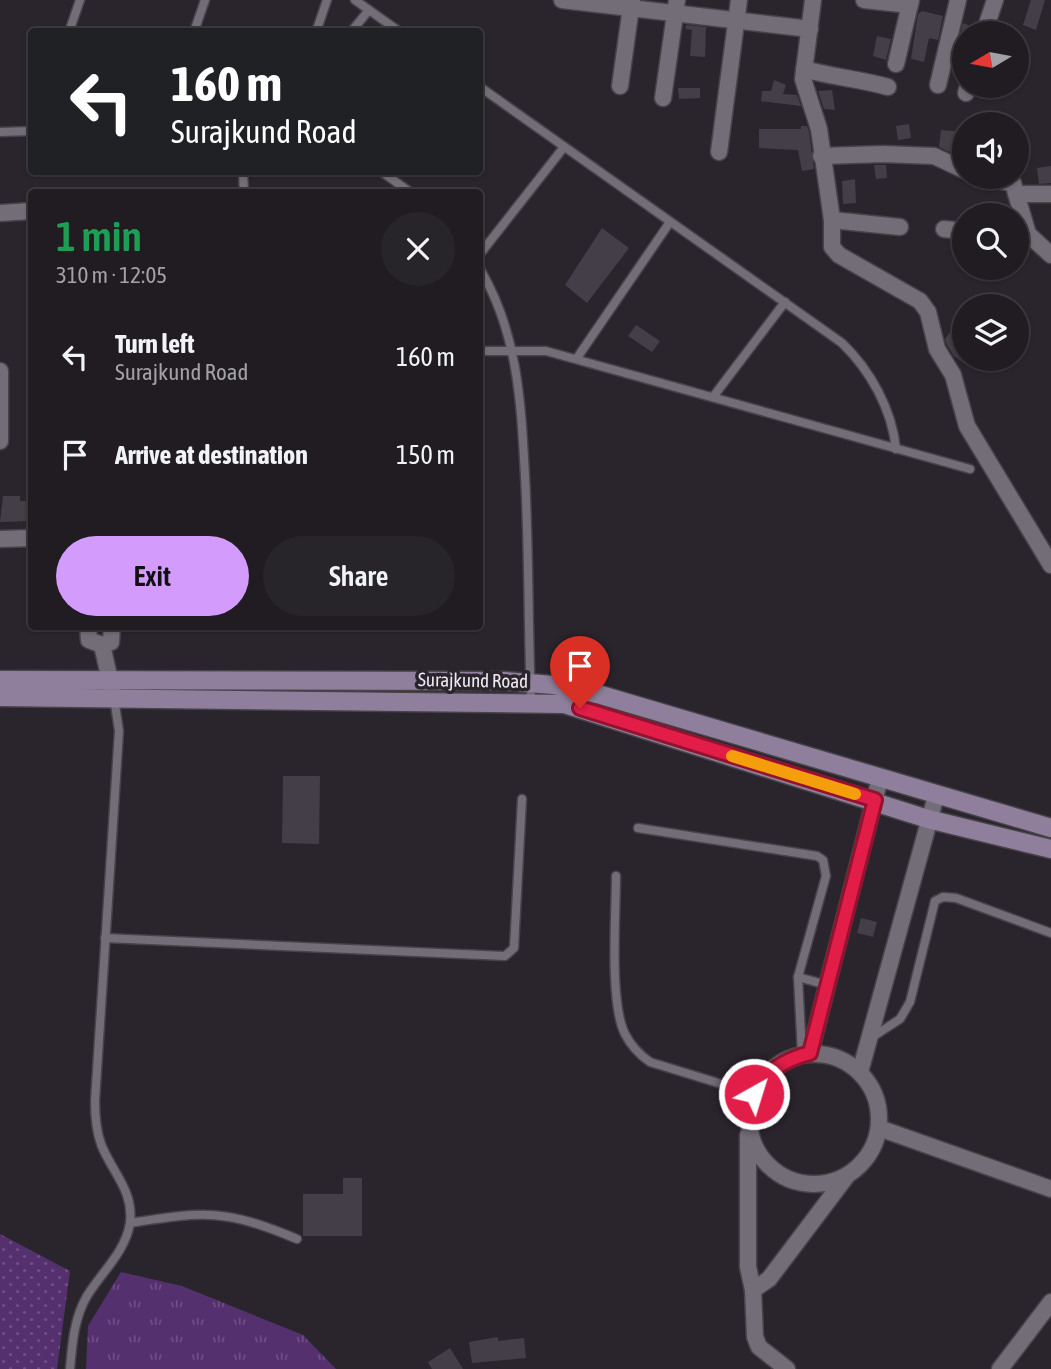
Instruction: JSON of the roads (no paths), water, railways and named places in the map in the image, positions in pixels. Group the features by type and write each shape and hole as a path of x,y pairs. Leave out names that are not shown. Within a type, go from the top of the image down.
{"main road":[{"name":"Surajkund Road","path":"0,680 111,678 530,683 601,695 1051,828"},
{"name":"Surajkund Road","path":"0,697 531,701 580,708 928,819 1051,849"}],"street":[{"path":"562,0 676,7 737,20 810,29"},
{"path":"719,152 739,0"},
{"path":"813,0 804,69 805,89 819,129 832,220 832,247 839,255 924,306 937,349 953,375 967,425 1051,565"},
{"path":"864,0 911,3 896,64"},
{"path":"938,85 958,0"},
{"path":"988,21 995,0"},
{"path":"621,86 631,4"},
{"path":"663,99 676,7"},
{"path":"804,69 888,88"},
{"path":"821,156 934,156 952,164"},
{"path":"1013,189 1017,203"},
{"path":"1016,194 1051,194"},
{"path":"0,214 28,211"},
{"path":"832,220 900,227"},
{"path":"944,229 952,229"},
{"path":"1029,239 1051,255"},
{"path":"0,371 0,441"},
{"path":"0,538 28,538"},
{"path":"88,630 89,639 102,645 111,642 112,630"},
{"path":"102,645 114,698"},
{"path":"806,1054 827,985 880,778"},
{"path":"860,1072 936,796"},
{"path":"753,1290 769,1279 846,1177 869,1156 879,1128 877,1098 860,1072 837,1057 806,1054 787,1059 767,1073 754,1094 749,1118 748,1267 753,1290 756,1343 787,1369"},
{"path":"749,1118 754,1145 769,1167 793,1181 820,1185 846,1177"},
{"path":"879,1128 1051,1189"},
{"path":"1000,1369 1051,1301"}],"lane":[{"path":"70,28 80,0"},
{"path":"195,28 205,0"},
{"path":"317,28 327,0"},
{"path":"355,0 394,28"},
{"path":"354,28 369,10"},
{"path":"483,90 785,302 854,355 870,377 888,413 897,449"},
{"path":"0,132 28,131"},
{"path":"483,250 564,147"},
{"path":"390,175 407,189"},
{"path":"577,358 670,222"},
{"path":"483,274 492,289 513,350 521,392 528,534 531,701"},
{"path":"713,397 785,302"},
{"path":"483,351 546,351 577,358 970,469"},
{"path":"71,1369 76,1321 85,1299 121,1248 130,1223 129,1198 101,1145 96,1127 95,1101 119,731 114,698"},
{"path":"105,938 505,956 514,948 522,799"},
{"path":"638,828 805,854 823,860 825,876 798,976 806,1054"},
{"path":"616,876 617,1004 624,1032 639,1054 650,1062 754,1094"},
{"path":"871,1038 900,1019 910,1002 935,901 943,897 956,898 1051,933"},
{"path":"798,976 827,985"},
{"path":"130,1223 209,1212 260,1223 297,1239"}]}
